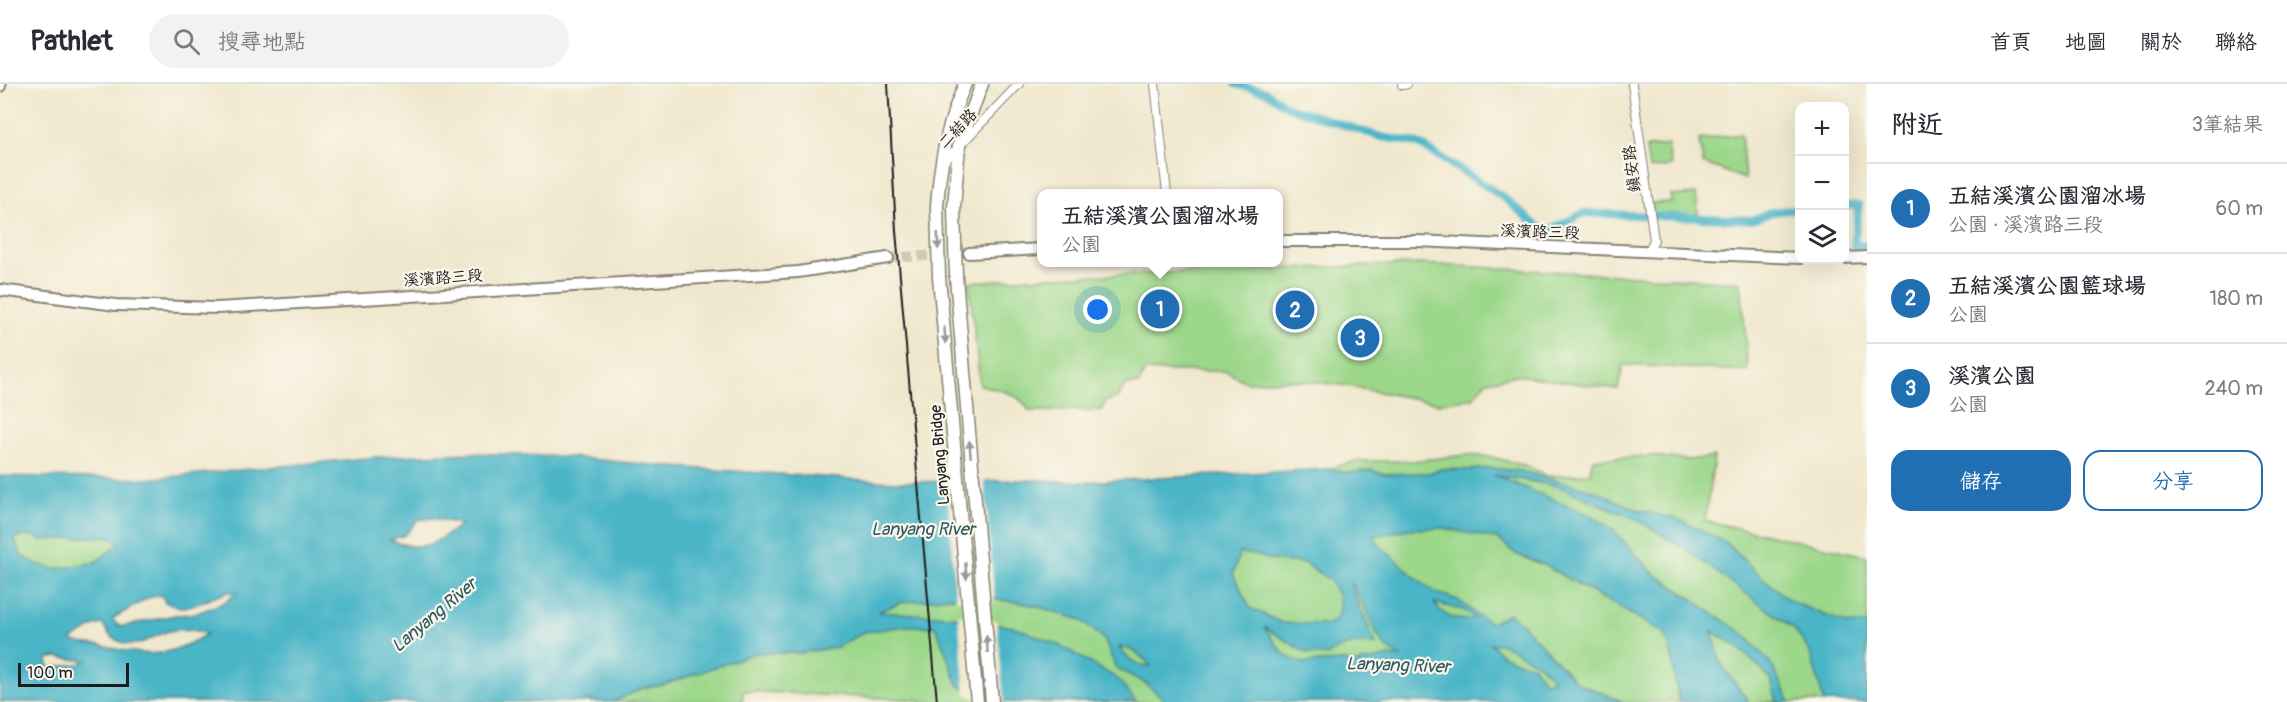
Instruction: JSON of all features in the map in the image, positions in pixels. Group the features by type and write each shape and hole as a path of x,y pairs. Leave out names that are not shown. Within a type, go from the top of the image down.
{"main road":[{"name":"Lanyang Bridge","path":"965,84 948,130 940,165 937,206 939,277 977,702"},
{"name":"Lanyang Bridge","path":"982,84 959,145 954,208 956,277 992,702"}],"street":[{"name":"二結路","path":"940,165 1019,84"},
{"path":"1155,84 1166,189"},
{"path":"1402,85 1407,84"},
{"name":"鎮安路","path":"1632,84 1654,240 1649,250"},
{"name":"溪濱路三段","path":"1283,241 1417,241 1795,258"},
{"path":"969,253 1037,249"},
{"path":"1849,258 1867,257"},
{"name":"溪濱路三段","path":"0,290 116,305 217,308 798,272 888,258"}],"green space":[{"path":"1741,134 1745,179 1703,163 1699,140"},
{"path":"1668,145 1671,166 1649,169 1646,148"},
{"path":"1696,194 1698,216 1653,214 1651,203 1671,202 1671,196"},
{"path":"1421,264 1741,282 1748,371 1623,365 1618,389 1516,375 1485,382 1473,398 1438,403 1342,385 1292,380 1246,382 1225,371 1145,371 1139,384 1124,386 1118,398 1105,401 1102,410 1029,411 1014,396 980,385 969,282 1047,277"},
{"path":"1467,455 1492,457 1527,466 1547,476 1589,474 1593,459 1653,456 1687,460 1714,457 1705,521 1867,556 1867,702 1749,702 1721,664 1711,631 1695,600 1653,573 1611,528 1590,515 1490,475 1469,470 1442,469 1428,473 1385,474 1369,470 1350,473 1328,469 1355,461 1413,461"},
{"path":"152,513 113,562 54,569 36,564 20,555 13,538 0,526"},
{"path":"1405,516 1498,539 1516,554 1546,566 1663,632 1671,652 1679,702 1624,702 1577,683 1544,681 1522,673 1315,535"},
{"path":"1250,544 1304,559 1347,580 1357,591 1385,646 1401,657 1354,664 1346,661 1306,663 1291,659 1282,652 1250,608 1233,574 1239,553"},
{"path":"906,595 1003,600 1033,605 1080,619 1138,654 1152,666 1167,702 920,702 920,700 743,691 742,702 613,702 643,688 663,685"}],"water":[{"name":"Lanyang River","path":"471,453 569,457 675,467 896,482 1040,480 1083,482 1328,469 1350,473 1369,470 1385,474 1428,473 1442,469 1491,468 1520,471 1598,492 1632,508 1680,520 1725,542 1792,602 1848,624 1867,624 1867,702 1824,702 1810,652 1794,629 1684,548 1636,519 1557,486 1494,475 1590,515 1611,528 1653,573 1744,634 1770,662 1790,702 1777,702 1771,679 1738,647 1712,631 1721,664 1749,702 1679,702 1671,652 1663,632 1546,566 1516,554 1498,539 1442,528 1409,529 1374,536 1378,544 1418,580 1437,593 1458,600 1491,623 1509,614 1521,623 1577,683 1624,702 1167,702 1145,683 1116,668 1104,639 1081,620 1033,605 1003,600 949,597 900,603 878,612 952,616 1018,628 1065,648 1118,679 1136,702 985,702 958,685 936,627 906,626 864,632 837,647 801,653 756,653 663,685 643,688 613,702 590,702 592,700 583,702 0,702 0,476 146,479 376,457","holes":["432,518 461,524 428,545 411,546 390,540 405,535 418,520","32,535 41,540 106,536 119,544 94,563 54,569 36,564 21,555 14,538","1239,553 1270,560 1304,563 1330,580 1338,595 1340,608 1336,620 1328,624 1282,623 1250,608 1233,574","1349,582 1360,597 1379,638 1386,647 1400,657 1390,656 1355,664 1346,661 1306,663 1291,659 1282,652 1264,627 1307,653 1327,656 1339,648 1355,644 1376,644","228,592 236,593 225,602 195,614 175,615 124,626 119,626 112,619 148,598 161,595 165,602 179,608","1434,603 1463,610 1475,618 1462,620 1447,615","102,624 111,637 129,644 136,644 175,630 198,631 207,634 178,649 154,653 81,644 71,640 96,625","1491,644 1503,644 1540,665 1554,680 1544,681 1534,666 1501,654","1119,647 1137,654 1151,666 1136,663","56,657 86,661 80,664 49,668 47,659"]}],"pier":[{"path":"946,478 984,478 995,602 956,600"},
{"path":"958,614 997,621 1004,702 979,702 965,693"}],"waterway":[{"path":"1235,84 1266,92 1288,107 1381,137 1421,145 1503,197 1541,229 1552,229 1584,213 1752,220 1772,212 1795,210"},
{"path":"1849,206 1859,205 1854,246 1867,245"}],"tunnel":[{"path":"888,258 969,253"}],"railway":[{"path":"888,84 896,231 937,702"}],"place":[{"name":"五結溪濱公園溜冰場","path":"1160,309"},
{"name":"五結溪濱公園籃球場","path":"1295,310"},
{"name":"溪濱公園","path":"1360,338"}]}
